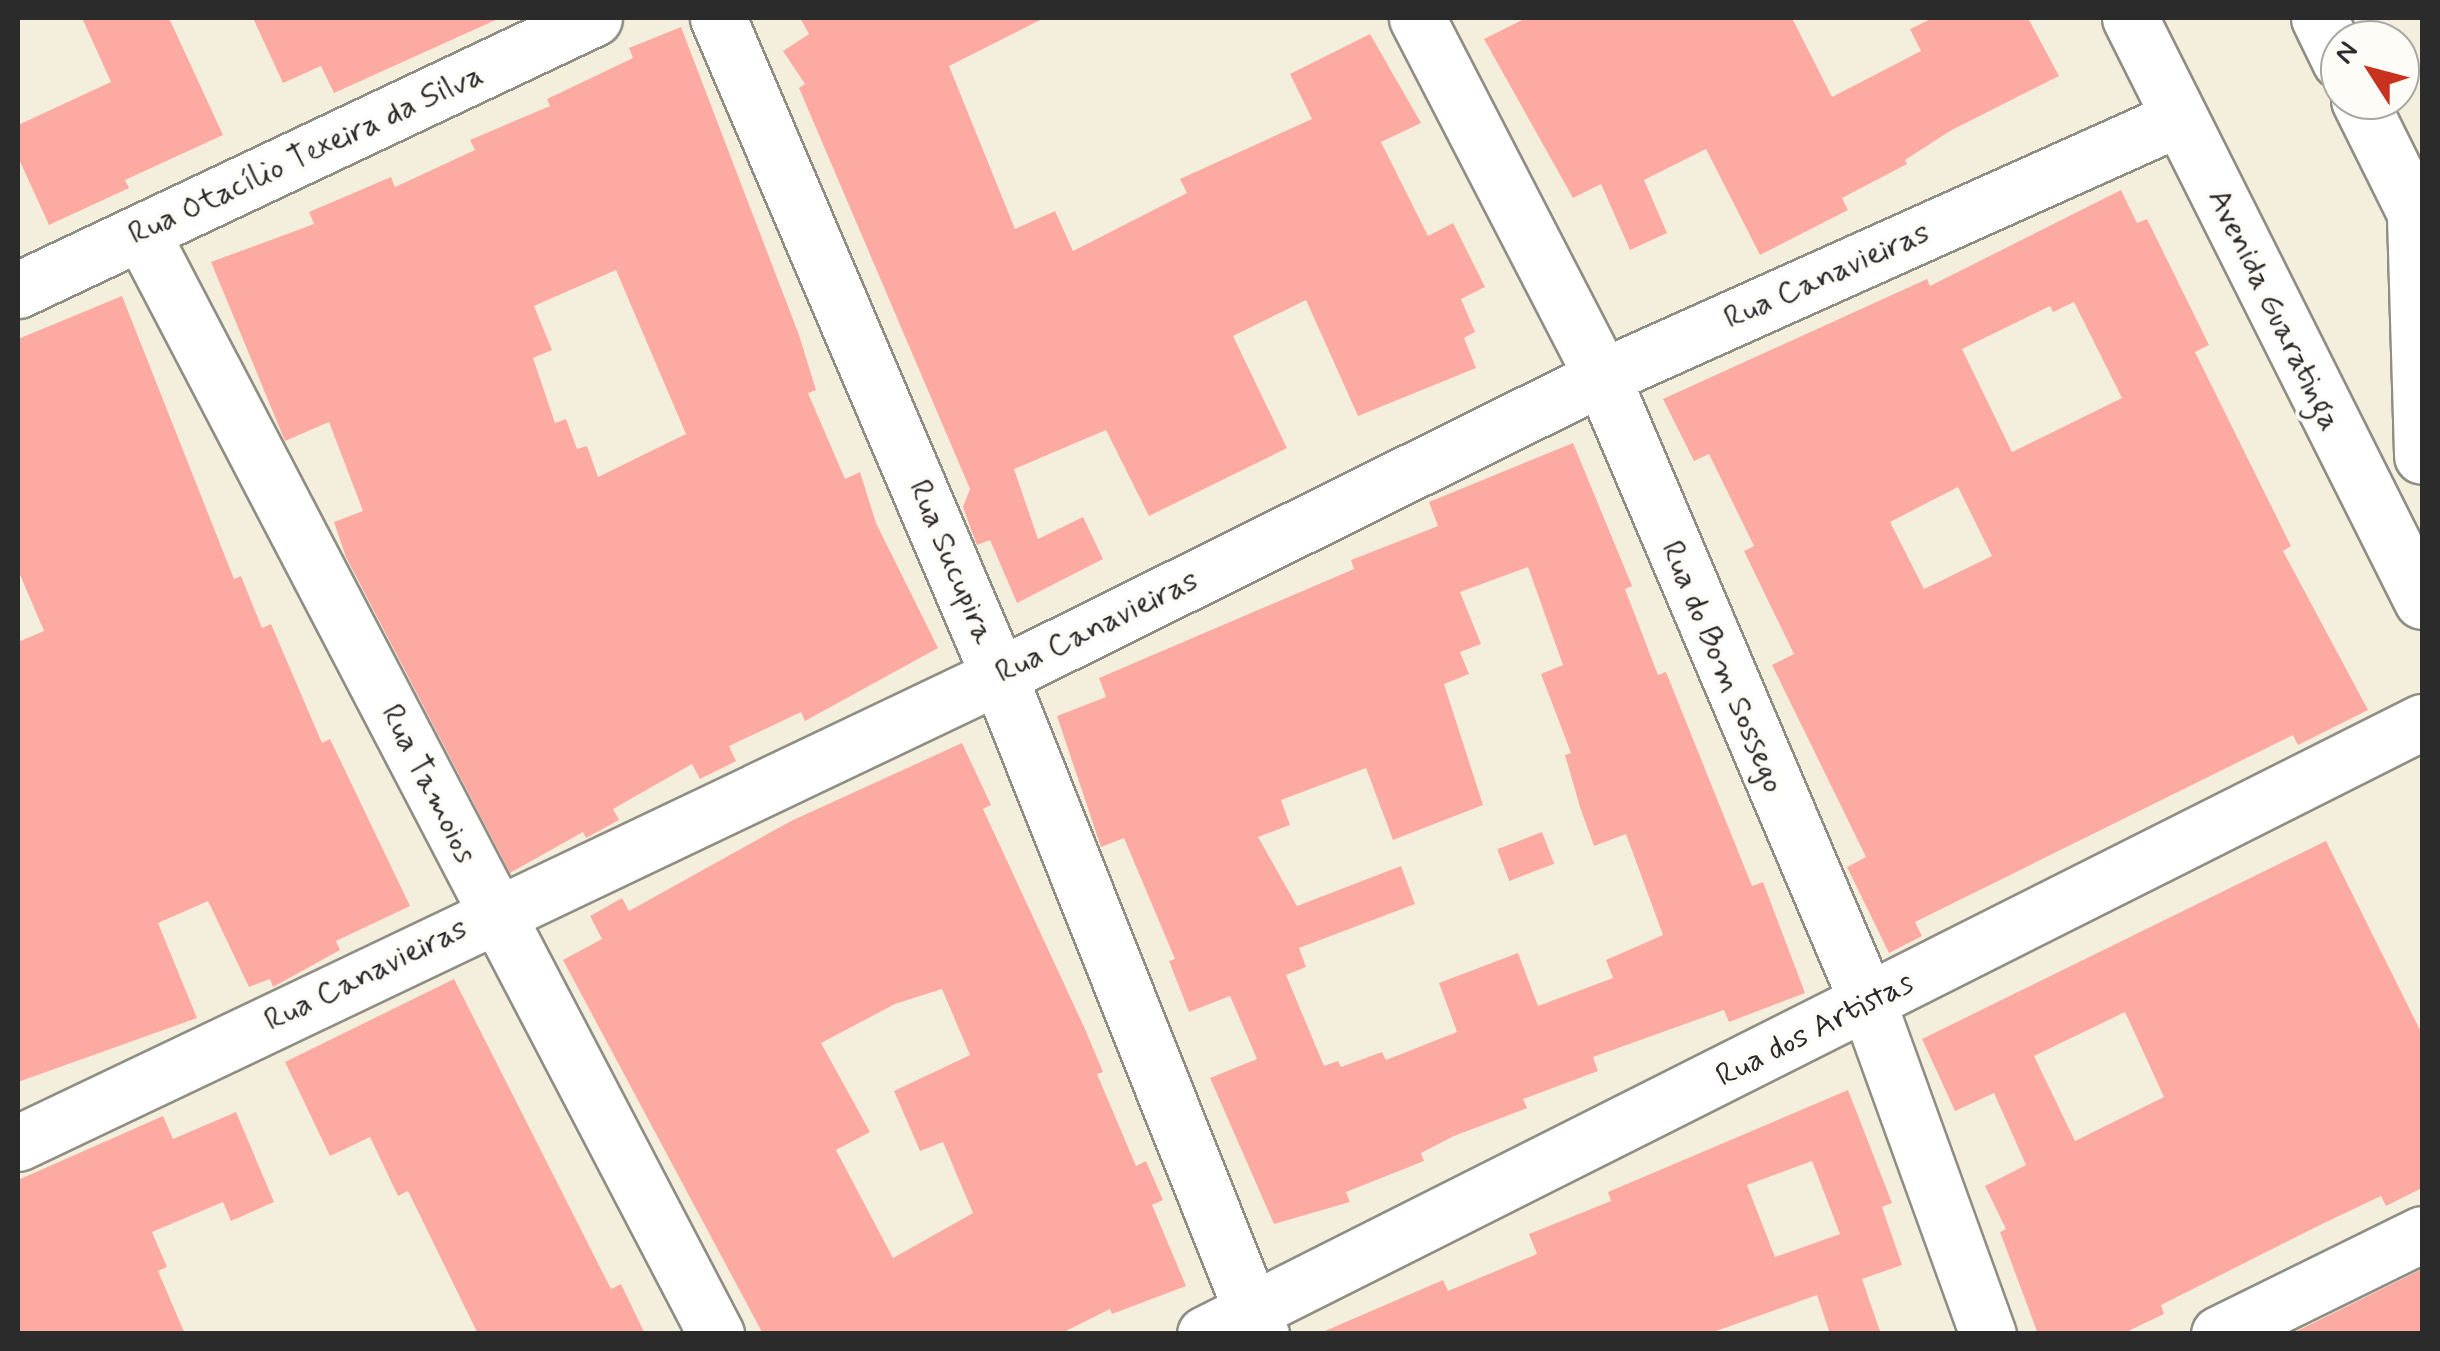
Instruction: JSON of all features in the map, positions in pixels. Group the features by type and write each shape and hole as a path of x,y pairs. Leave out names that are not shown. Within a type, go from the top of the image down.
{"main road":[{"name":"Rua Otacílio Texeira da Silva","path":"18,290 594,18"},
{"name":"Rua Sucupira","path":"718,18 999,676 1239,1326"},
{"name":"Rua do Bom Sossego","path":"1417,18 1602,377 1868,1004 1988,1334"},
{"name":"Avenida Guaratinga","path":"2130,18 2422,601"},
{"name":"Rua Canavieiras","path":"18,1144 495,913 999,676 1602,377 2180,118"},
{"path":"2369,120 2419,222 2422,456"},
{"name":"Rua Tamoios","path":"142,234 716,1334"},
{"path":"2422,543 2422,583"},
{"name":"Rua dos Artistas","path":"1239,1326 2422,722"},
{"path":"2218,1334 2422,1234"}],"building":[{"path":"82,18 169,18 223,135 125,180 129,188 49,225 18,157 18,125 111,82"},
{"path":"253,18 500,18 334,93 321,66 283,83"},
{"path":"800,18 1044,18 949,66 1015,229 1055,211 1073,251 1187,193 1180,179 1312,119 1290,74 1370,34 1421,123 1381,142 1428,236 1453,223 1485,287 1461,299 1475,332 1464,338 1476,368 1358,416 1306,300 1233,336 1287,448 1149,516 1106,430 1014,469 1038,539 1083,517 1103,559 1017,603 990,540 977,545 963,507 970,489 799,88 805,84 783,51 809,34"},
{"path":"1526,18 1792,18 1832,97 1921,51 1910,29 1933,18 2028,18 2059,76 1950,131 1905,160 1907,164 1842,198 1848,210 1760,255 1706,149 1644,180 1667,233 1630,250 1601,184 1573,198 1484,39"},
{"path":"681,27 799,335 816,390 808,393 845,479 860,472 876,523 938,648 805,721 801,712 729,746 736,761 700,779 692,764 613,809 619,820 586,838 583,832 510,873 346,557 334,522 363,511 329,422 285,441 211,262 314,224 309,212 391,177 395,187 475,150 470,140 550,106 547,99 633,58 629,48","holes":["616,270 686,434 598,477 587,446 577,449 566,419 555,423 533,358 552,350 534,306"]},
{"path":"2121,190 2137,223 2147,219 2209,345 2195,352 2291,546 2283,551 2368,710 2298,745 2293,735 1915,922 1922,936 1889,953 1847,867 1866,857 1772,665 1794,654 1744,551 1754,546 1709,454 1694,461 1663,399 1927,279 1930,286","holes":["2074,302 2122,398 2012,452 1962,349 2050,306 2053,312","1958,487 1992,556 1924,589 1890,522"]},
{"path":"122,296 234,579 241,576 262,628 271,624 322,743 330,739 410,906 336,941 340,950 273,987 270,979 249,987 208,901 158,923 197,1018 18,1082 18,642 44,631 18,570 18,339"},
{"path":"1573,443 1632,586 1625,589 1658,675 1666,672 1752,886 1763,882 1805,993 1729,1022 1724,1010 1593,1057 1598,1071 1523,1099 1527,1108 1454,1136 1421,1153 1424,1161 1346,1192 1350,1202 1274,1224 1210,1078 1257,1059 1230,996 1189,1012 1169,961 1175,959 1124,838 1101,847 1057,716 1106,697 1099,678 1354,569 1351,560 1438,526 1429,502","holes":["1528,567 1563,665 1541,674 1571,753 1565,755 1594,846 1626,834 1663,935 1606,960 1613,978 1538,1006 1518,953 1439,983 1457,1032 1386,1060 1382,1052 1341,1067 1338,1061 1324,1066 1286,975 1306,967 1299,948 1415,904 1401,866 1297,906 1258,837 1290,825 1281,800 1366,768 1393,840 1483,805 1444,684 1469,674 1460,652 1481,644 1460,592"]},
{"path":"962,743 991,805 983,809 1085,1029 1103,1072 1097,1074 1136,1166 1146,1161 1163,1200 1152,1205 1186,1286 1112,1314 1110,1309 1060,1334 763,1334 563,960 602,939 590,916 622,898 629,911 791,821","holes":["942,989 970,1055 894,1091 920,1151 943,1142 973,1213 893,1258 836,1150 870,1132 821,1043 895,1004"]},
{"path":"1542,832 1554,864 1509,881 1497,849"},
{"path":"2326,841 2422,1034 2422,1188 2386,1206 2381,1196 2320,1225 2161,1305 2164,1314 2122,1334 2038,1334 2000,1232 2006,1229 1985,1186 2026,1165 1994,1093 1955,1111 1922,1039","holes":["2125,1012 2164,1097 2075,1141 2034,1056"]},
{"path":"454,979 611,1289 621,1284 645,1334 478,1334 408,1191 398,1196 370,1137 330,1156 285,1062"},
{"path":"1848,1090 1892,1203 1882,1207 1902,1265 1862,1279 1881,1334 1830,1334 1817,1295 1708,1334 1318,1334 1443,1280 1448,1291 1537,1254 1529,1234 1611,1201 1608,1192","holes":["1812,1161 1840,1234 1775,1257 1747,1185"]},
{"path":"236,1112 274,1202 231,1221 223,1202 152,1232 167,1267 158,1271 185,1334 18,1334 18,1180 163,1116 173,1139"},
{"path":"2422,1269 2422,1334 2291,1334"}]}
